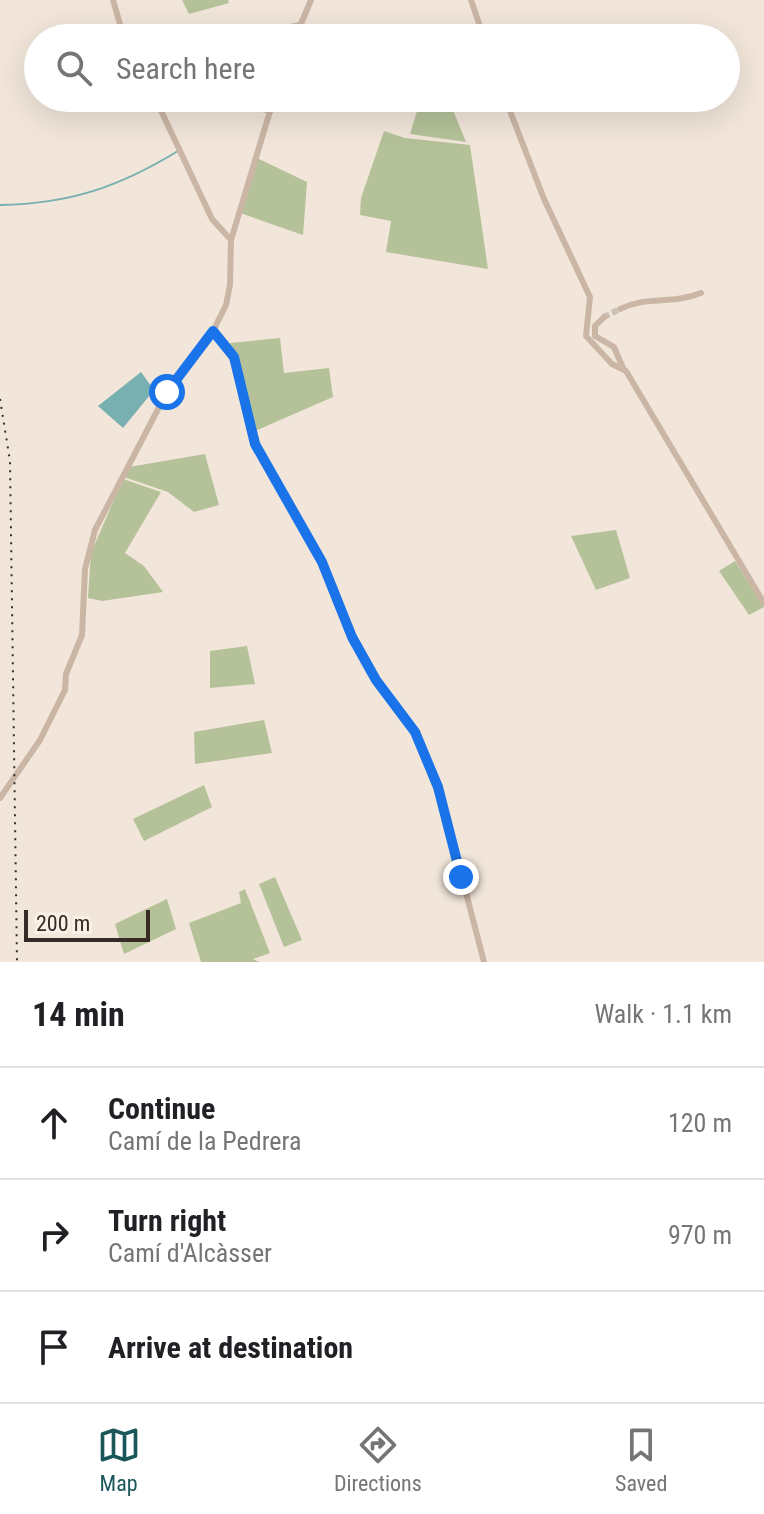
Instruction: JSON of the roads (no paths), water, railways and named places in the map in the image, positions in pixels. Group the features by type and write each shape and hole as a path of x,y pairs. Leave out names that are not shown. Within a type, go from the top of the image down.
{"street":[{"path":"113,0 120,24"},
{"path":"301,24 311,0"},
{"path":"471,0 479,24"},
{"path":"162,112 212,219 231,240"},
{"path":"0,798 40,740 65,690 67,672 82,635 85,569 95,530 167,392 213,331 229,295 231,240 270,112"},
{"path":"510,112 549,211 590,297 586,336 609,361 623,368"},
{"path":"620,309 640,300 674,302 701,293"},
{"path":"604,317 595,326 595,336 614,347 623,368 764,603"},
{"path":"213,331 234,357 261,458 322,562 352,637 376,680 415,732 438,787 484,962"}],"water":[{"path":"141,372 154,390 123,428 98,406"}],"waterway":[{"path":"0,205 49,201 93,191 114,184 178,151"}],"tunnel":[{"path":"604,317 620,309"}],"railway":[{"path":"0,399 10,461 17,962"}]}
